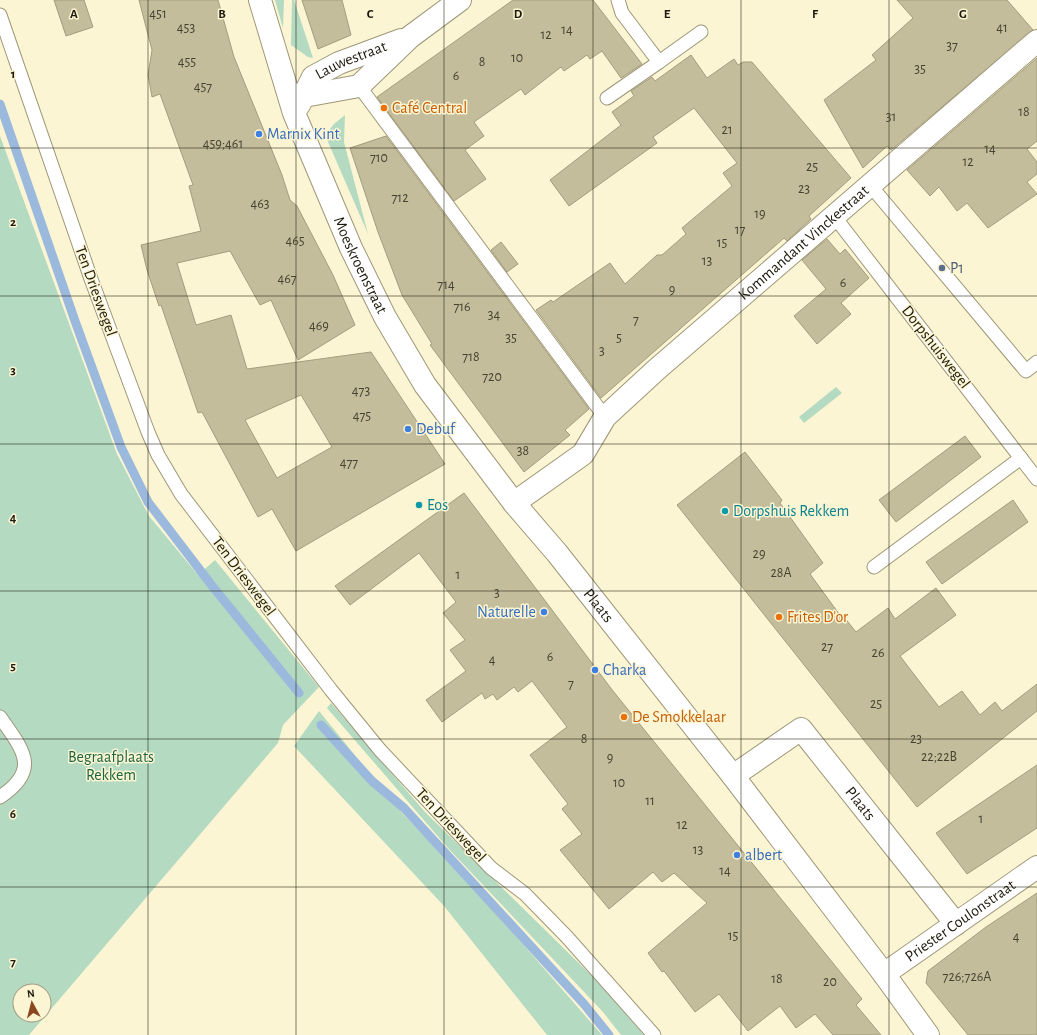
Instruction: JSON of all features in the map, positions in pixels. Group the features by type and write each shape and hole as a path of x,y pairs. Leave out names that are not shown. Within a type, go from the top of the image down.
{"street":[{"name":"Moeskroenstraat","path":"260,0 350,248 385,317 425,385 514,503"},
{"name":"Lauwestraat","path":"299,104 359,86 410,37 460,0"},
{"name":"Lauwestraat","path":"299,104 313,77 339,63 410,37"},
{"name":"Kommandant Vinckestraat","path":"514,503 583,454 605,417 656,370 1037,41"},
{"name":"Plaats","path":"514,503 557,553 733,776 884,974"},
{"name":"Plaats","path":"733,776 801,729 956,924"},
{"name":"Priester Coulonstraat","path":"884,974 1037,868"},
{"path":"884,974 928,1035"}],"lane":[{"path":"618,0 622,12 659,62"},
{"name":"Ten Drieswegel","path":"0,15 91,279 148,432 158,455 181,494 331,690 380,750 491,868 525,894 567,937 654,1035"},
{"path":"607,98 701,32"},
{"path":"359,86 605,417"},
{"path":"870,185 1026,371 1037,362"},
{"name":"Dorpshuiswegel","path":"834,216 1037,479"},
{"path":"874,567 1021,458"},
{"path":"0,717 22,748 25,758 23,775 0,797"}],"green space":[{"path":"275,0 284,0 283,28"},
{"path":"292,0 294,0 313,58 308,57 291,45"},
{"path":"345,115 344,142 368,234 325,135 334,124"},
{"name":"Begraafplaats Rekkem","path":"0,136 117,454 149,516 198,575 215,560 319,687 283,725 278,743 52,1008 52,983 12,983 12,1023 39,1023 29,1035 0,1035"},
{"path":"836,387 842,393 804,423 799,417"},
{"path":"331,703 425,812 596,980 644,1035 621,1035 603,1012 448,848 327,708"},
{"path":"319,711 402,813 472,886 602,1035 547,1035 444,906 294,746"}],"building":[{"path":"54,0 84,0 93,27 66,36"},
{"path":"139,0 218,0 234,57 282,175 290,200 297,206 333,275 355,325 298,360 271,300 260,305 230,251 177,263 196,325 231,315 247,369 371,352 445,464 296,551 272,509 258,517 202,412 198,413 161,305 159,306 147,270 141,245 201,231 189,186 193,185 160,94 152,97 148,75 152,50","holes":["301,395 332,447 277,478 245,420"]},
{"path":"302,0 342,0 351,35 318,49"},
{"path":"513,0 593,0 642,64 621,78 602,51 590,59 587,55 564,71 561,67 525,95 521,89 474,122 484,136 465,150 486,179 454,201 377,97"},
{"path":"897,0 1007,0 1033,30 891,150 887,146 863,168 824,100 876,60 872,55 913,18"},
{"path":"691,55 707,78 734,59 738,65 743,62 752,62 851,178 809,216 811,219 787,241 784,238 601,398 536,310 551,300 553,302 610,263 625,284 657,255 662,255 686,234 682,228 732,186 723,173 737,163 694,108 653,137 657,143 569,206 550,180 621,125 612,112 634,96 631,91 652,77 655,81"},
{"path":"1037,58 1037,141 1027,149 1037,162 1037,174 1027,182 1037,194 988,228 967,203 957,211 939,187 930,196 907,170"},
{"path":"386,136 589,409 565,430 570,435 524,472 430,345 432,344 402,295 378,232 350,148"},
{"path":"827,239 840,254 845,249 869,278 841,303 851,314 817,344 794,316 826,289 802,260"},
{"path":"501,242 518,264 507,272 491,250"},
{"path":"965,436 981,457 896,522 879,500"},
{"path":"745,452 782,500 780,503 823,563 810,574 842,618 844,617 856,632 888,608 895,619 936,588 956,615 900,656 939,707 962,691 980,715 995,702 1002,711 1037,684 1037,711 917,807 677,505"},
{"path":"464,493 613,691 862,999 856,1005 881,1035 833,1035 815,1014 796,1028 780,1006 748,1031 719,994 695,1012 664,971 662,972 648,953 707,903 674,873 662,882 653,872 609,909 560,850 582,834 562,809 568,804 530,755 567,727 532,681 518,692 514,687 497,700 493,694 485,699 482,693 442,722 426,700 466,671 450,650 465,640 443,613 456,602 419,553 350,605 335,586"},
{"path":"1013,500 1028,522 942,584 926,562"},
{"path":"1037,765 1037,828 967,874 936,833"},
{"path":"1037,893 1037,1035 968,1035 926,983 928,971 986,927"}],"waterway":[{"path":"0,104 75,321 121,447 148,502 213,587 299,693"},
{"path":"321,725 372,781 404,808 584,1004 609,1035"}],"place":[{"name":"Café Central","path":"384,108"},
{"name":"Marnix Kint","path":"259,134"},
{"name":"P1","path":"942,268"},
{"name":"Debuf","path":"408,429"},
{"name":"Eos","path":"419,505"},
{"name":"Dorpshuis Rekkem","path":"725,511"},
{"name":"Naturelle","path":"544,612"},
{"name":"Frites D’or","path":"779,617"},
{"name":"Charka","path":"595,670"},
{"name":"De Smokkelaar","path":"624,717"},
{"name":"albert","path":"737,855"}]}
